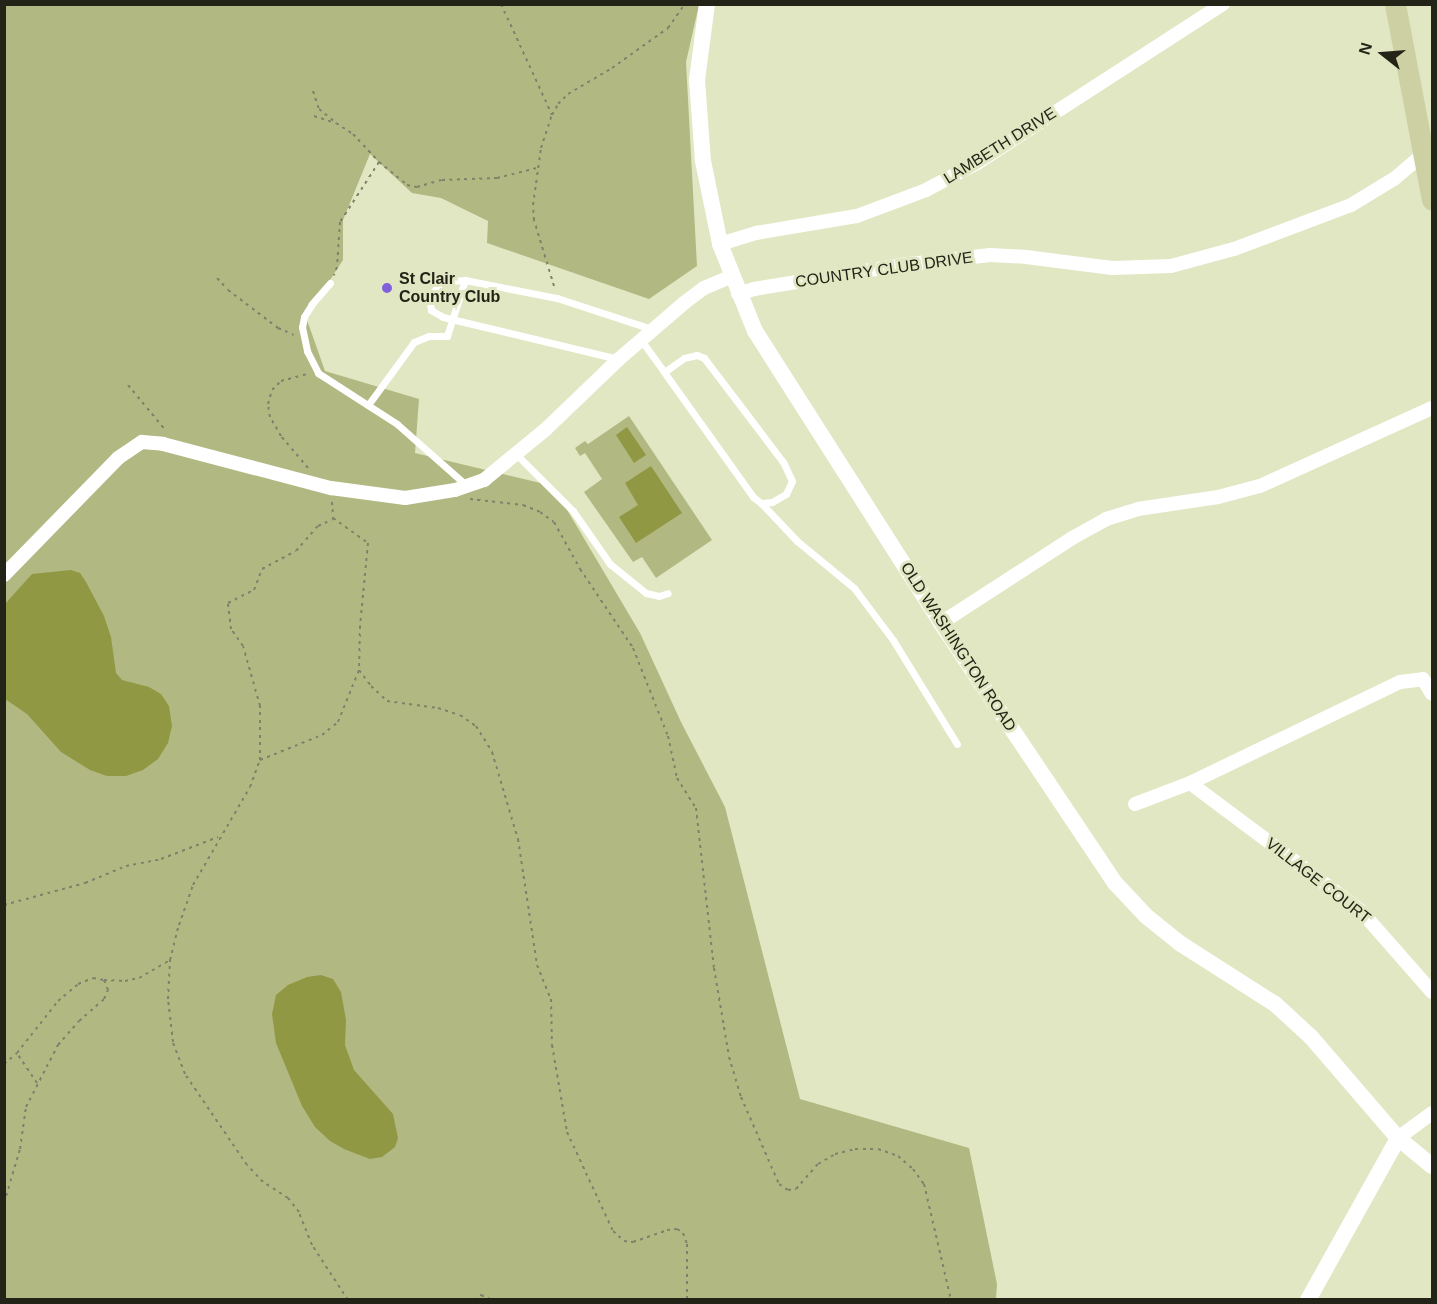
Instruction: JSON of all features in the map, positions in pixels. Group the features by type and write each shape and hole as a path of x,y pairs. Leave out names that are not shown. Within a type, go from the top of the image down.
{"main road":[{"path":"1395,4 1432,200"}],"street":[{"name":"OLD WASHINGTON ROAD","path":"707,4 697,80 702,160 720,244 755,332 941,623 1116,884 1146,916 1181,944 1282,1011 1311,1037 1398,1138 1432,1166"},
{"name":"LAMBETH DRIVE","path":"720,244 756,233 857,216 926,190 977,164 1223,4"},
{"name":"COUNTRY CLUB DRIVE","path":"738,294 900,265 990,255 1026,256 1112,268 1171,266 1216,254 1324,217 1380,189 1432,146"},
{"path":"4,575 118,458 142,442 178,448 331,488 405,498 461,488 484,480 546,429 652,329 704,288 732,276"},
{"path":"941,623 1074,537 1106,519 1146,507 1218,497 1260,486 1432,408"},
{"path":"1135,804 1190,783 1400,682 1423,679 1432,693"},
{"name":"VILLAGE COURT","path":"1190,783 1360,910 1432,992"},
{"path":"1308,1299 1398,1138 1432,1113"}],"lane":[{"path":"368,405 414,342 429,336 447,336 465,280"},
{"path":"619,359 453,321 431,310 429,298 442,281 465,280 557,298 652,329"},
{"path":"330,283 304,317 302,338 318,373 397,424 461,488"},
{"path":"641,340 753,497 797,541 854,588 893,640 957,744"},
{"path":"664,372 684,358 697,355 704,358 783,462 792,481 786,494 772,502 761,503"},
{"path":"516,453 573,511 610,564 646,593 659,596 668,593"}],"path":[{"path":"501,4 552,115"},
{"path":"557,298 534,220 537,168 552,115 558,104 568,94 612,68 668,28 685,4"},
{"path":"313,91 320,109 365,144 379,162 407,185 417,187 442,180 497,178 537,168"},
{"path":"314,116 336,123"},
{"path":"330,283 337,267 337,231 340,222 379,162"},
{"path":"217,278 228,290 278,328 302,338"},
{"path":"309,469 281,436 270,417 268,404 272,390 280,381 318,373"},
{"path":"128,385 178,448"},
{"path":"331,488 333,518"},
{"path":"461,488 472,500 523,505 540,512 554,522 580,568 633,648 668,735 677,778 696,808 714,968 729,1057 741,1098 779,1184 788,1190 796,1189 818,1164 835,1154 855,1149 878,1149 898,1156 913,1169 924,1185 951,1299"},
{"path":"260,760 322,735 338,722 359,670 360,626 368,543 333,518"},
{"path":"333,518 318,526 296,551 262,569 254,590 228,603 231,629 243,646 260,706 260,760 250,787 219,836 193,885 178,925 170,960 168,999 173,1042 185,1074 247,1165 263,1182 288,1198 299,1212 312,1245 348,1299"},
{"path":"359,670 371,686 387,701 438,708 460,715 476,726 492,752 518,839 537,965 551,999 552,1045 567,1131 613,1232 624,1240 633,1242 667,1230 677,1229 683,1233 687,1244 687,1299"},
{"path":"4,905 85,883 126,866 161,859 219,836"},
{"path":"4,1064 17,1053 57,1001 78,984 93,978 104,980 139,978 170,960"},
{"path":"4,1203 11,1188 20,1149 26,1107 58,1045 79,1021 104,999 108,990 104,980"},
{"path":"17,1053 38,1084"},
{"path":"474,1299 481,1295 492,1299"}],"shaded area":[{"path":"5,5 699,5 686,62 697,266 649,299 487,243 488,221 441,198 412,193 370,154 343,220 343,260 306,317 325,371 419,399 415,453 553,486 640,633 681,722 725,807 800,1099 969,1148 997,1284 996,1299 5,1299"},
{"path":"629,416 712,540 656,578 642,557 633,562 584,492 602,479 585,453 580,456 575,448 585,441 588,444"},
{"path":"627,427 646,455 634,463 616,435"},
{"path":"651,466 682,513 636,543 619,517 638,505 625,483"},
{"path":"71,570 80,573 104,616 111,637 116,673 122,680 149,687 161,694 169,706 172,726 168,743 158,759 143,770 126,776 107,776 90,770 61,752 27,714 5,699 5,604 32,574"},
{"path":"321,975 333,979 341,992 346,1020 345,1045 354,1070 393,1114 398,1138 395,1147 382,1157 370,1159 344,1149 330,1141 315,1127 302,1106 276,1043 272,1014 276,995 288,985 307,977"}],"place":[{"name":"St Clair Country Club","path":"387,288"}]}
